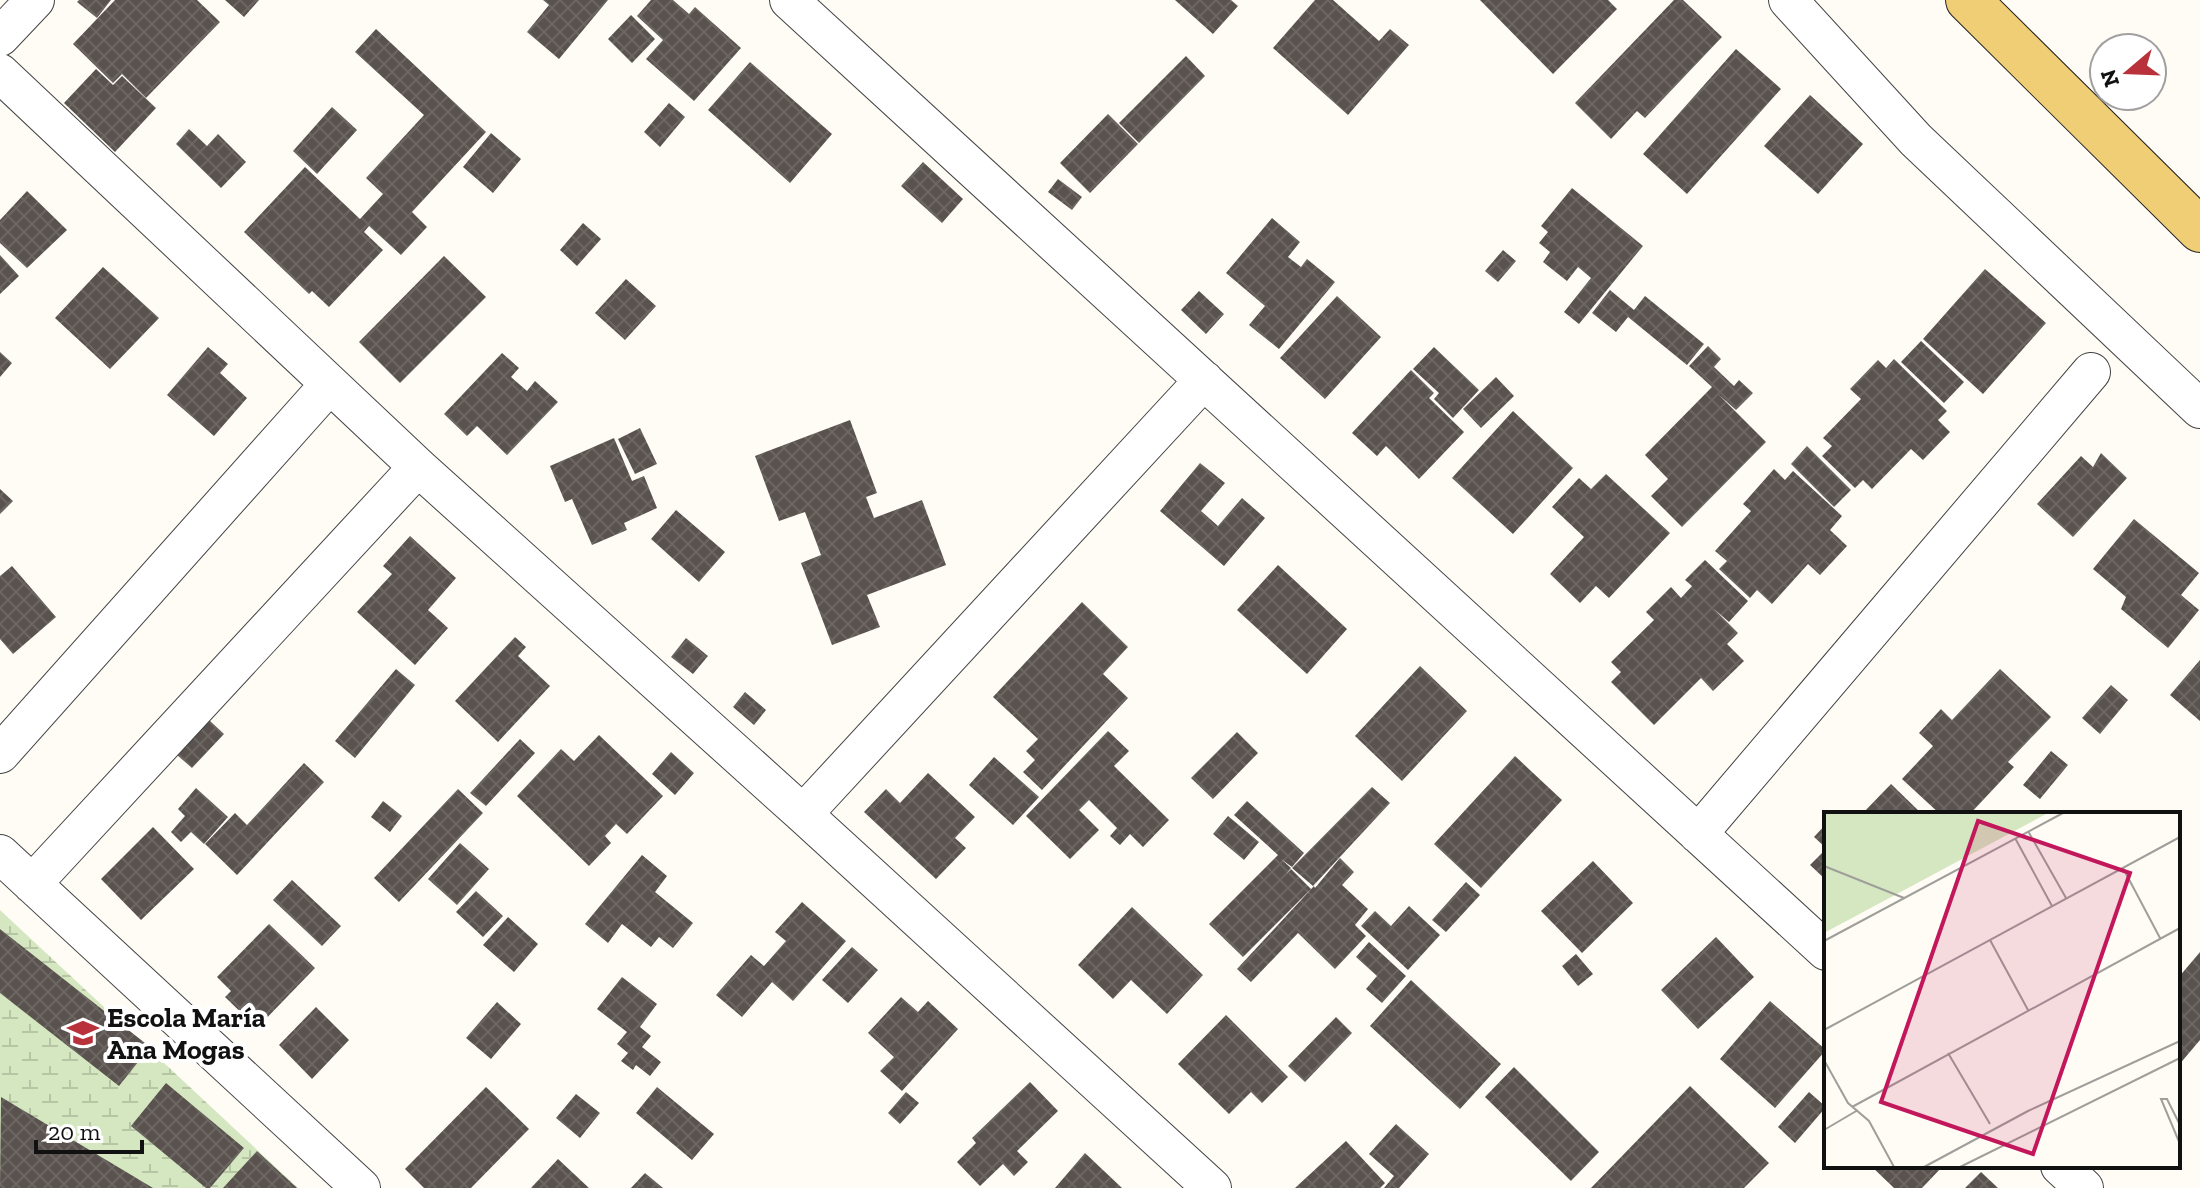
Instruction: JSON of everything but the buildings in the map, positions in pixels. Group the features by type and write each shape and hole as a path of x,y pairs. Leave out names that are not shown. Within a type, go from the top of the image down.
{"main road":[{"path":"1968,0 2200,230"}],"street":[{"path":"0,37 35,0"},
{"path":"789,0 1824,949"},
{"path":"1788,0 1916,140 2200,409"},
{"path":"0,73 418,467 1212,1188"},
{"path":"1698,834 2091,372"},
{"path":"803,814 1204,380"},
{"path":"0,754 329,385"},
{"path":"32,884 418,467"},
{"path":"0,854 361,1188"},
{"path":"2062,1168 2084,1188"}],"green space":[{"name":"Escola María Ana Mogas","path":"0,910 298,1188 0,1188"}],"place":[{"name":"Escola María Ana Mogas","path":"83,1033"}]}
